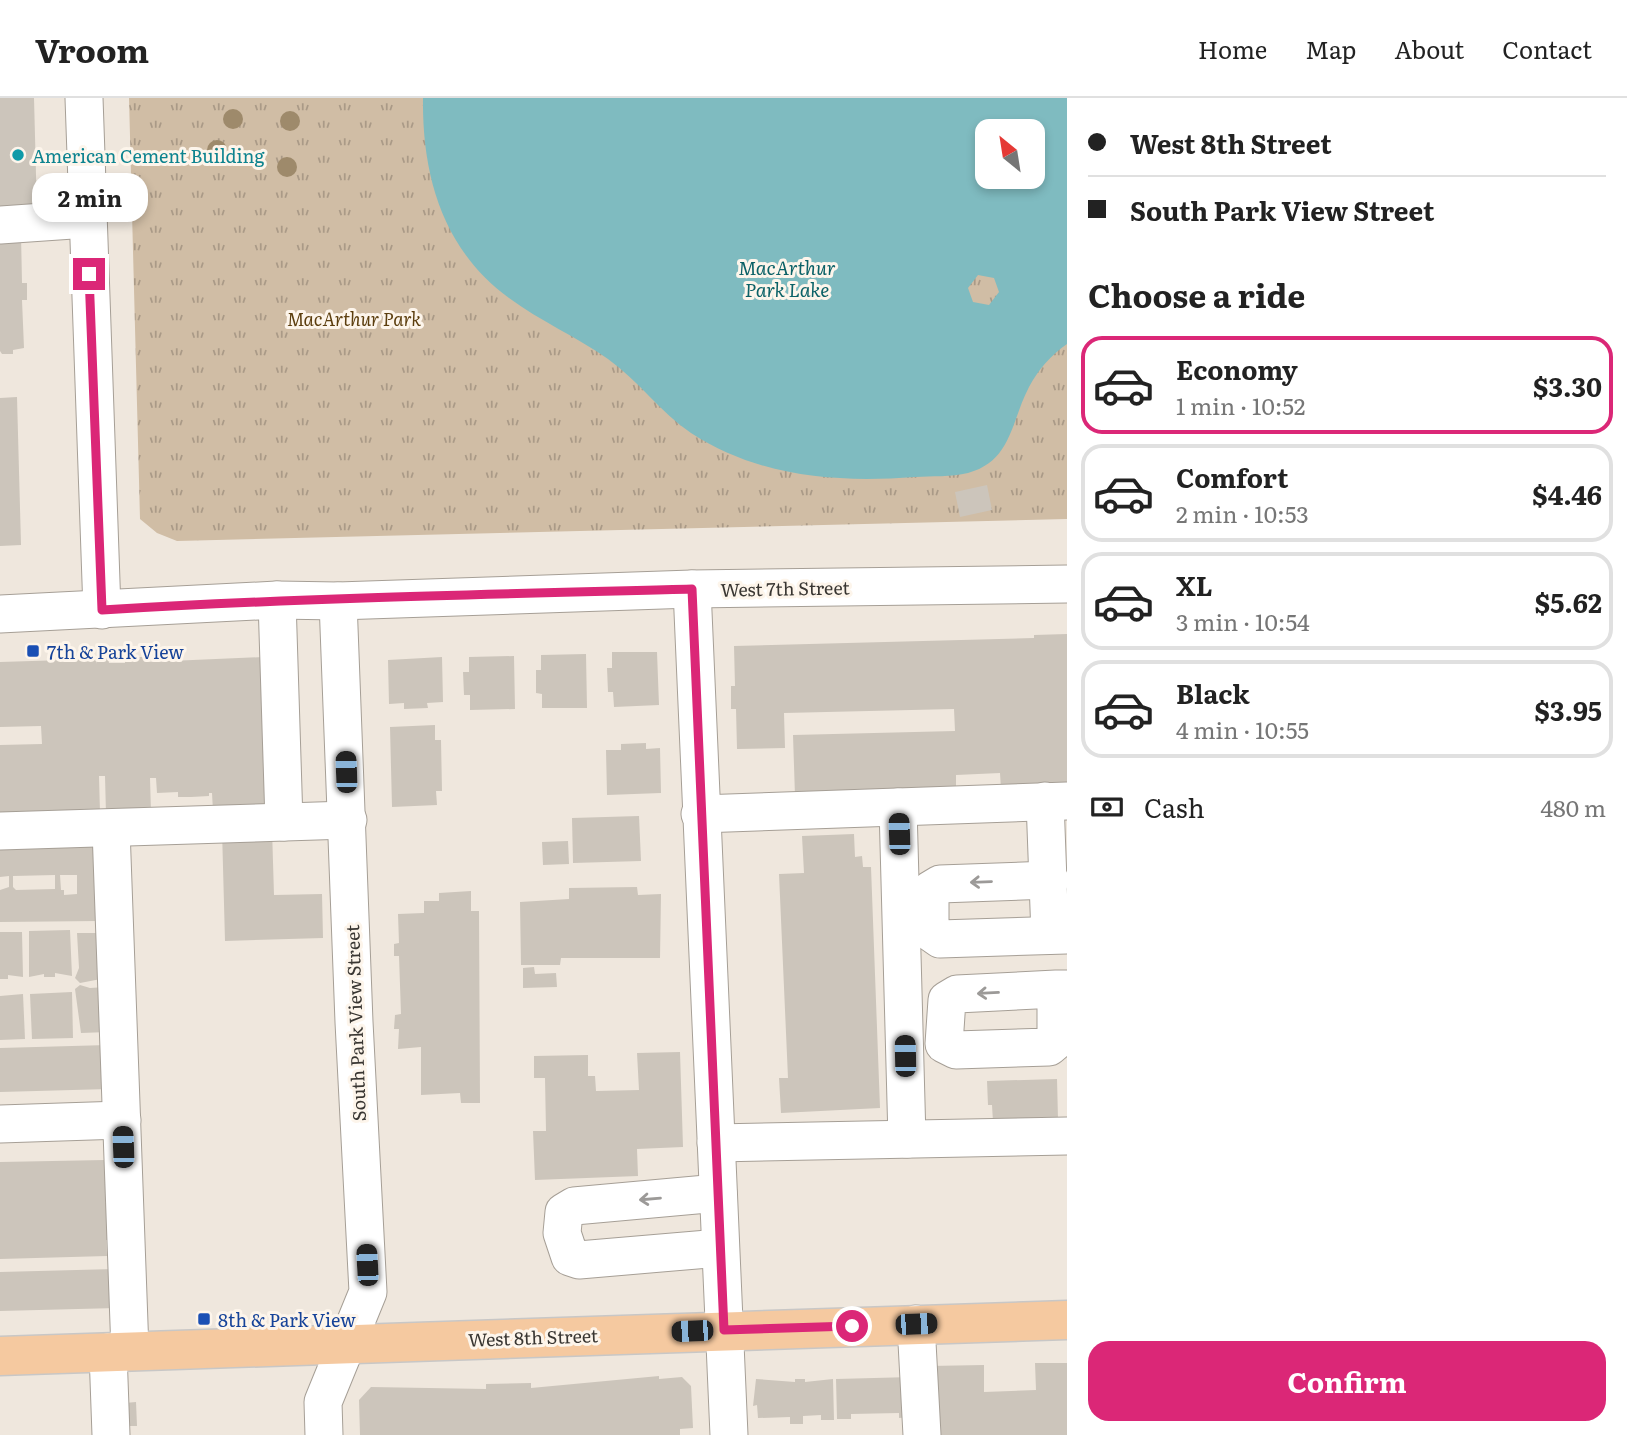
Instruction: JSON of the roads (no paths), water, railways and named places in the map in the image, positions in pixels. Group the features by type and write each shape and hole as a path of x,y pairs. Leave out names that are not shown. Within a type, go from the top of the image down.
{"main road":[{"name":"West 8th Street","path":"0,1356 1067,1320"}],"street":[{"path":"83,98 102,610"},
{"path":"0,225 88,219"},
{"name":"West 7th Street","path":"0,614 277,600 338,601 692,589 1067,584"},
{"path":"692,589 729,1435"},
{"path":"277,600 284,822"},
{"name":"South Park View Street","path":"324,1435 323,1402 368,1292 354,1022 338,601"},
{"path":"700,814 1056,801 1049,880 1058,935 940,939 930,932 930,890 940,884 1049,880"},
{"path":"898,807 907,1139"},
{"path":"0,831 348,820"},
{"path":"111,829 122,1120 119,1352 111,1435"},
{"path":"0,1124 122,1120"},
{"path":"716,1143 1067,1136"},
{"path":"718,1193 574,1206 564,1212 562,1233 570,1257 579,1259 720,1248"},
{"path":"916,1324 922,1435"},
{"path":"303,1435 324,1435"}],"water":[{"name":"MacArthur Park Lake","path":"423,98 1067,98 1067,344 1041,369 1023,400 1002,449 983,467 948,476 885,479 827,477 771,468 717,448 691,433 608,359 521,306 486,279 453,234 441,209 432,183","holes":["978,275 994,278 999,292 989,305 973,302 968,288"]}],"place":[{"name":"American Cement Building","path":"18,155"},
{"name":"7th & Park View","path":"33,651"},
{"name":"8th & Park View","path":"204,1319"}],"park label":[{"name":"MacArthur Park","path":"354,318"}]}
